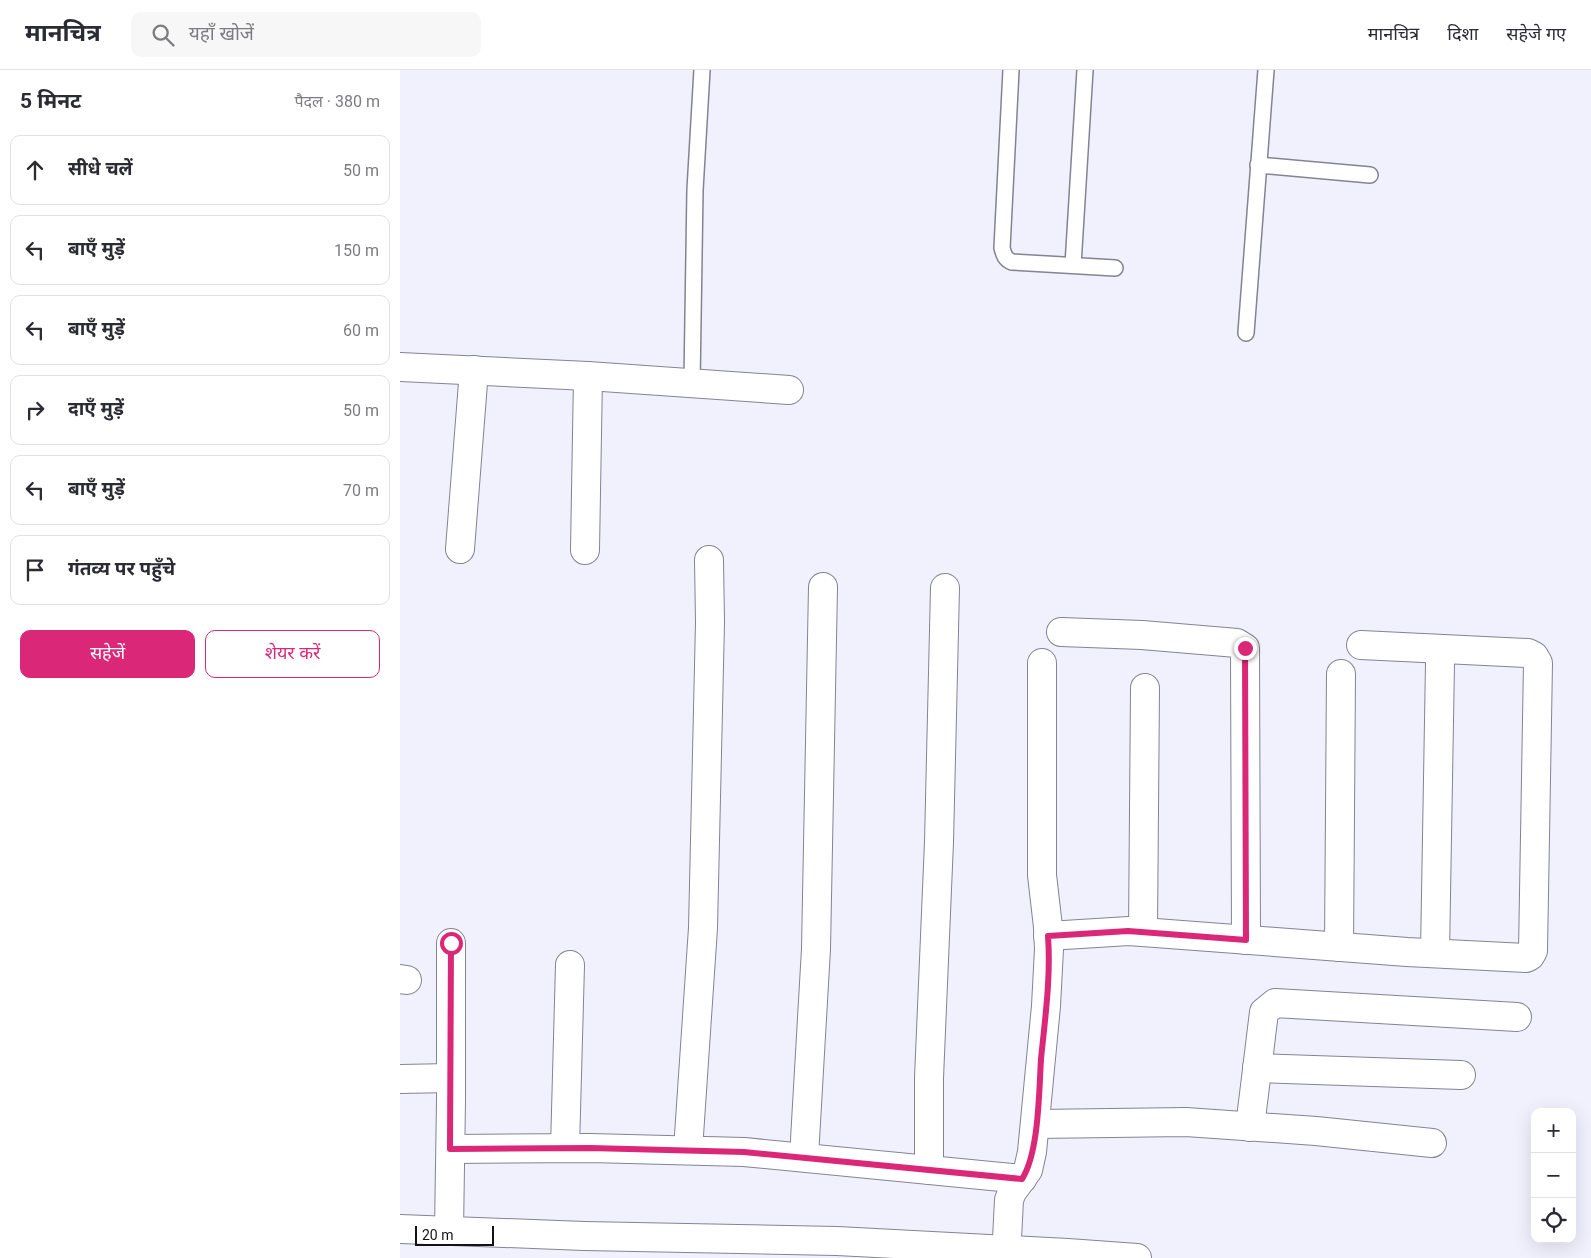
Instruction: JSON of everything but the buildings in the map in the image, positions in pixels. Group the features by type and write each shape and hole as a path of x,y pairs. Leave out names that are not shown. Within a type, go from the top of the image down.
{"street":[{"path":"400,367 588,376 789,390"},
{"path":"460,549 474,370"},
{"path":"585,550 588,376"},
{"path":"688,1150 702,928 710,622 709,560"},
{"path":"804,1157 816,949 823,587"},
{"path":"929,1170 929,1078 939,842 945,588"},
{"path":"1061,632 1142,634 1237,643 1245,648 1246,940"},
{"path":"1048,936 1128,931 1435,953 1526,958 1530,956 1533,951 1538,663 1534,656 1528,653 1361,644"},
{"path":"1435,953 1441,649"},
{"path":"1006,1254 1009,1200 1012,1192 1028,1170 1032,1152 1046,1006 1049,949 1042,875 1042,663"},
{"path":"1340,947 1341,674"},
{"path":"1143,932 1145,688"},
{"path":"449,1231 451,943"},
{"path":"565,1148 570,965"},
{"path":"1250,1127 1264,1012 1275,1004 1516,1017"},
{"path":"1257,1068 1462,1076"},
{"path":"400,1079 451,1078"},
{"path":"1036,1124 1186,1122 1316,1131 1432,1143"},
{"path":"450,1149 565,1148 744,1152 1022,1179"},
{"path":"400,1229 584,1236 837,1241 1006,1254 1120,1257"}],"lane":[{"path":"692,383 695,190 702,70"},
{"path":"1011,70 1002,248 1004,255 1012,262 1115,268"},
{"path":"1073,265 1085,70"},
{"path":"1246,333 1266,70"},
{"path":"1258,165 1370,175"}],"route":[{"path":"451,943 450,1149 590,1148 744,1152 1022,1179 1028,1170 1036,1124 1046,1006 1048,936 1128,931 1246,940 1245,648"}]}
